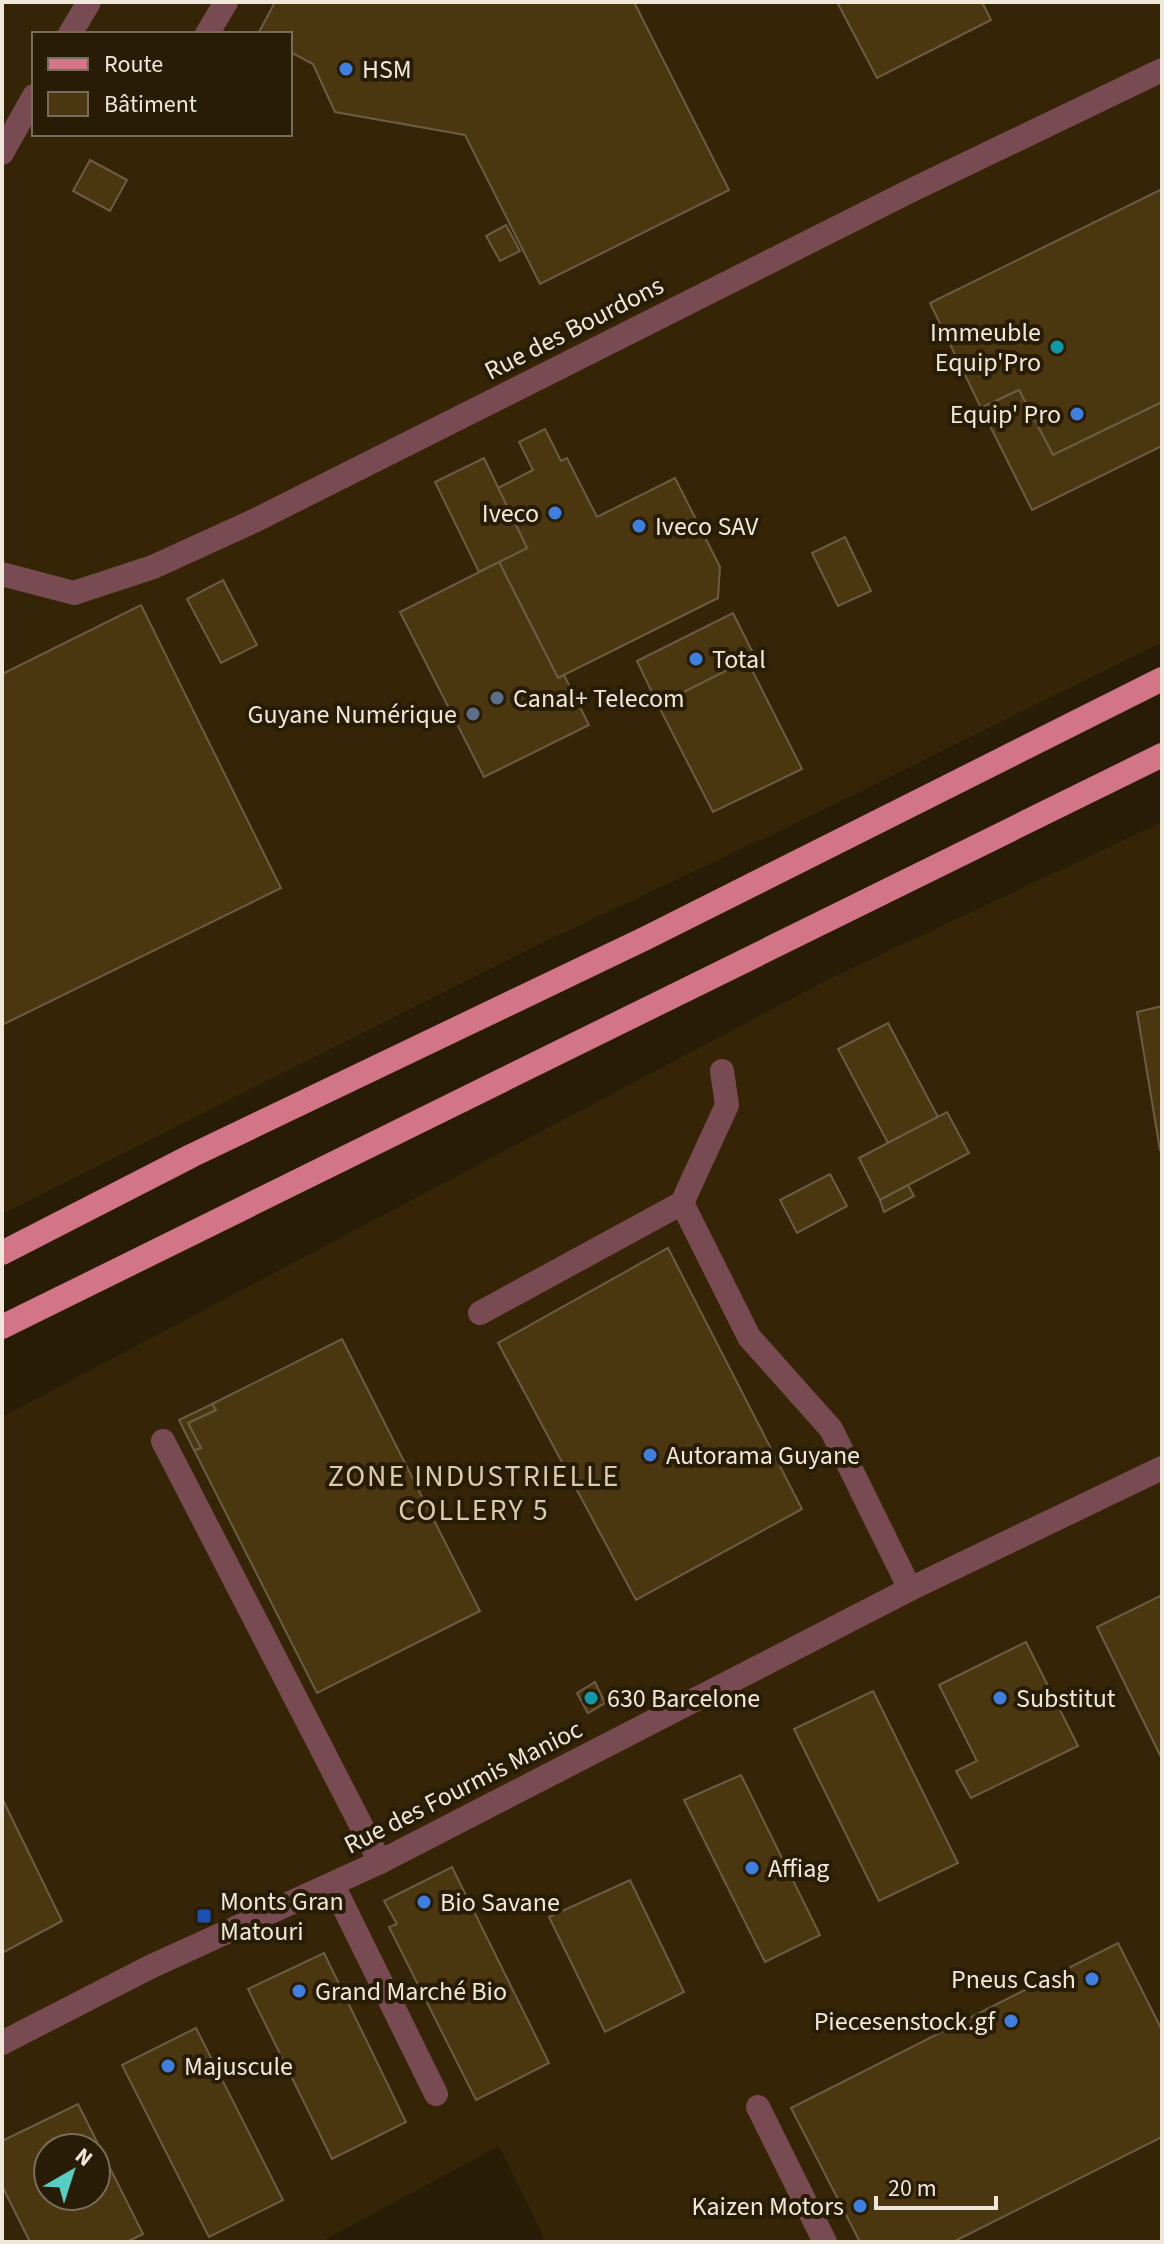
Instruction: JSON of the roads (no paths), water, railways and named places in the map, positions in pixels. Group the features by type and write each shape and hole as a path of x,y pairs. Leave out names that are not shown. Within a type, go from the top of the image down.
{"main road":[{"path":"2,1253 193,1155 646,938 1162,679"},
{"path":"2,1327 1162,755"}],"street":[{"path":"71,32 89,2"},
{"path":"208,32 226,2"},
{"name":"Rue des Bourdons","path":"2,574 74,593 153,567 256,520 912,190 1162,70"},
{"path":"2,153 32,100"},
{"path":"480,1313 682,1203 727,1105 722,1071"},
{"path":"682,1203 749,1337 831,1429 910,1589"},
{"path":"163,1441 380,1862"},
{"name":"Rue des Fourmis Manioc","path":"2,2043 150,1967 380,1862 910,1589 1162,1468"},
{"path":"333,1885 436,2094"},
{"path":"758,2107 825,2242"}],"place":[{"name":"HSM","path":"346,69"},
{"name":"Immeuble Equip'Pro","path":"1057,347"},
{"name":"Equip' Pro","path":"1077,414"},
{"name":"Iveco","path":"555,513"},
{"name":"Iveco SAV","path":"639,526"},
{"name":"Total","path":"696,659"},
{"name":"Canal+ Telecom","path":"497,698"},
{"name":"Guyane Numérique","path":"473,714"},
{"name":"Autorama Guyane","path":"650,1455"},
{"name":"630 Barcelone","path":"591,1698"},
{"name":"Substitut","path":"1000,1698"},
{"name":"Affiag","path":"752,1868"},
{"name":"Bio Savane","path":"424,1902"},
{"name":"Monts Gran Matouri","path":"204,1916"},
{"name":"Pneus Cash","path":"1092,1979"},
{"name":"Grand Marché Bio","path":"299,1991"},
{"name":"Piecesenstock.gf","path":"1011,2021"},
{"name":"Majuscule","path":"168,2066"},
{"name":"Kaizen Motors","path":"860,2206"}],"district":[{"name":"ZONE INDUSTRIELLE COLLERY 5","path":"474,1493"}]}
